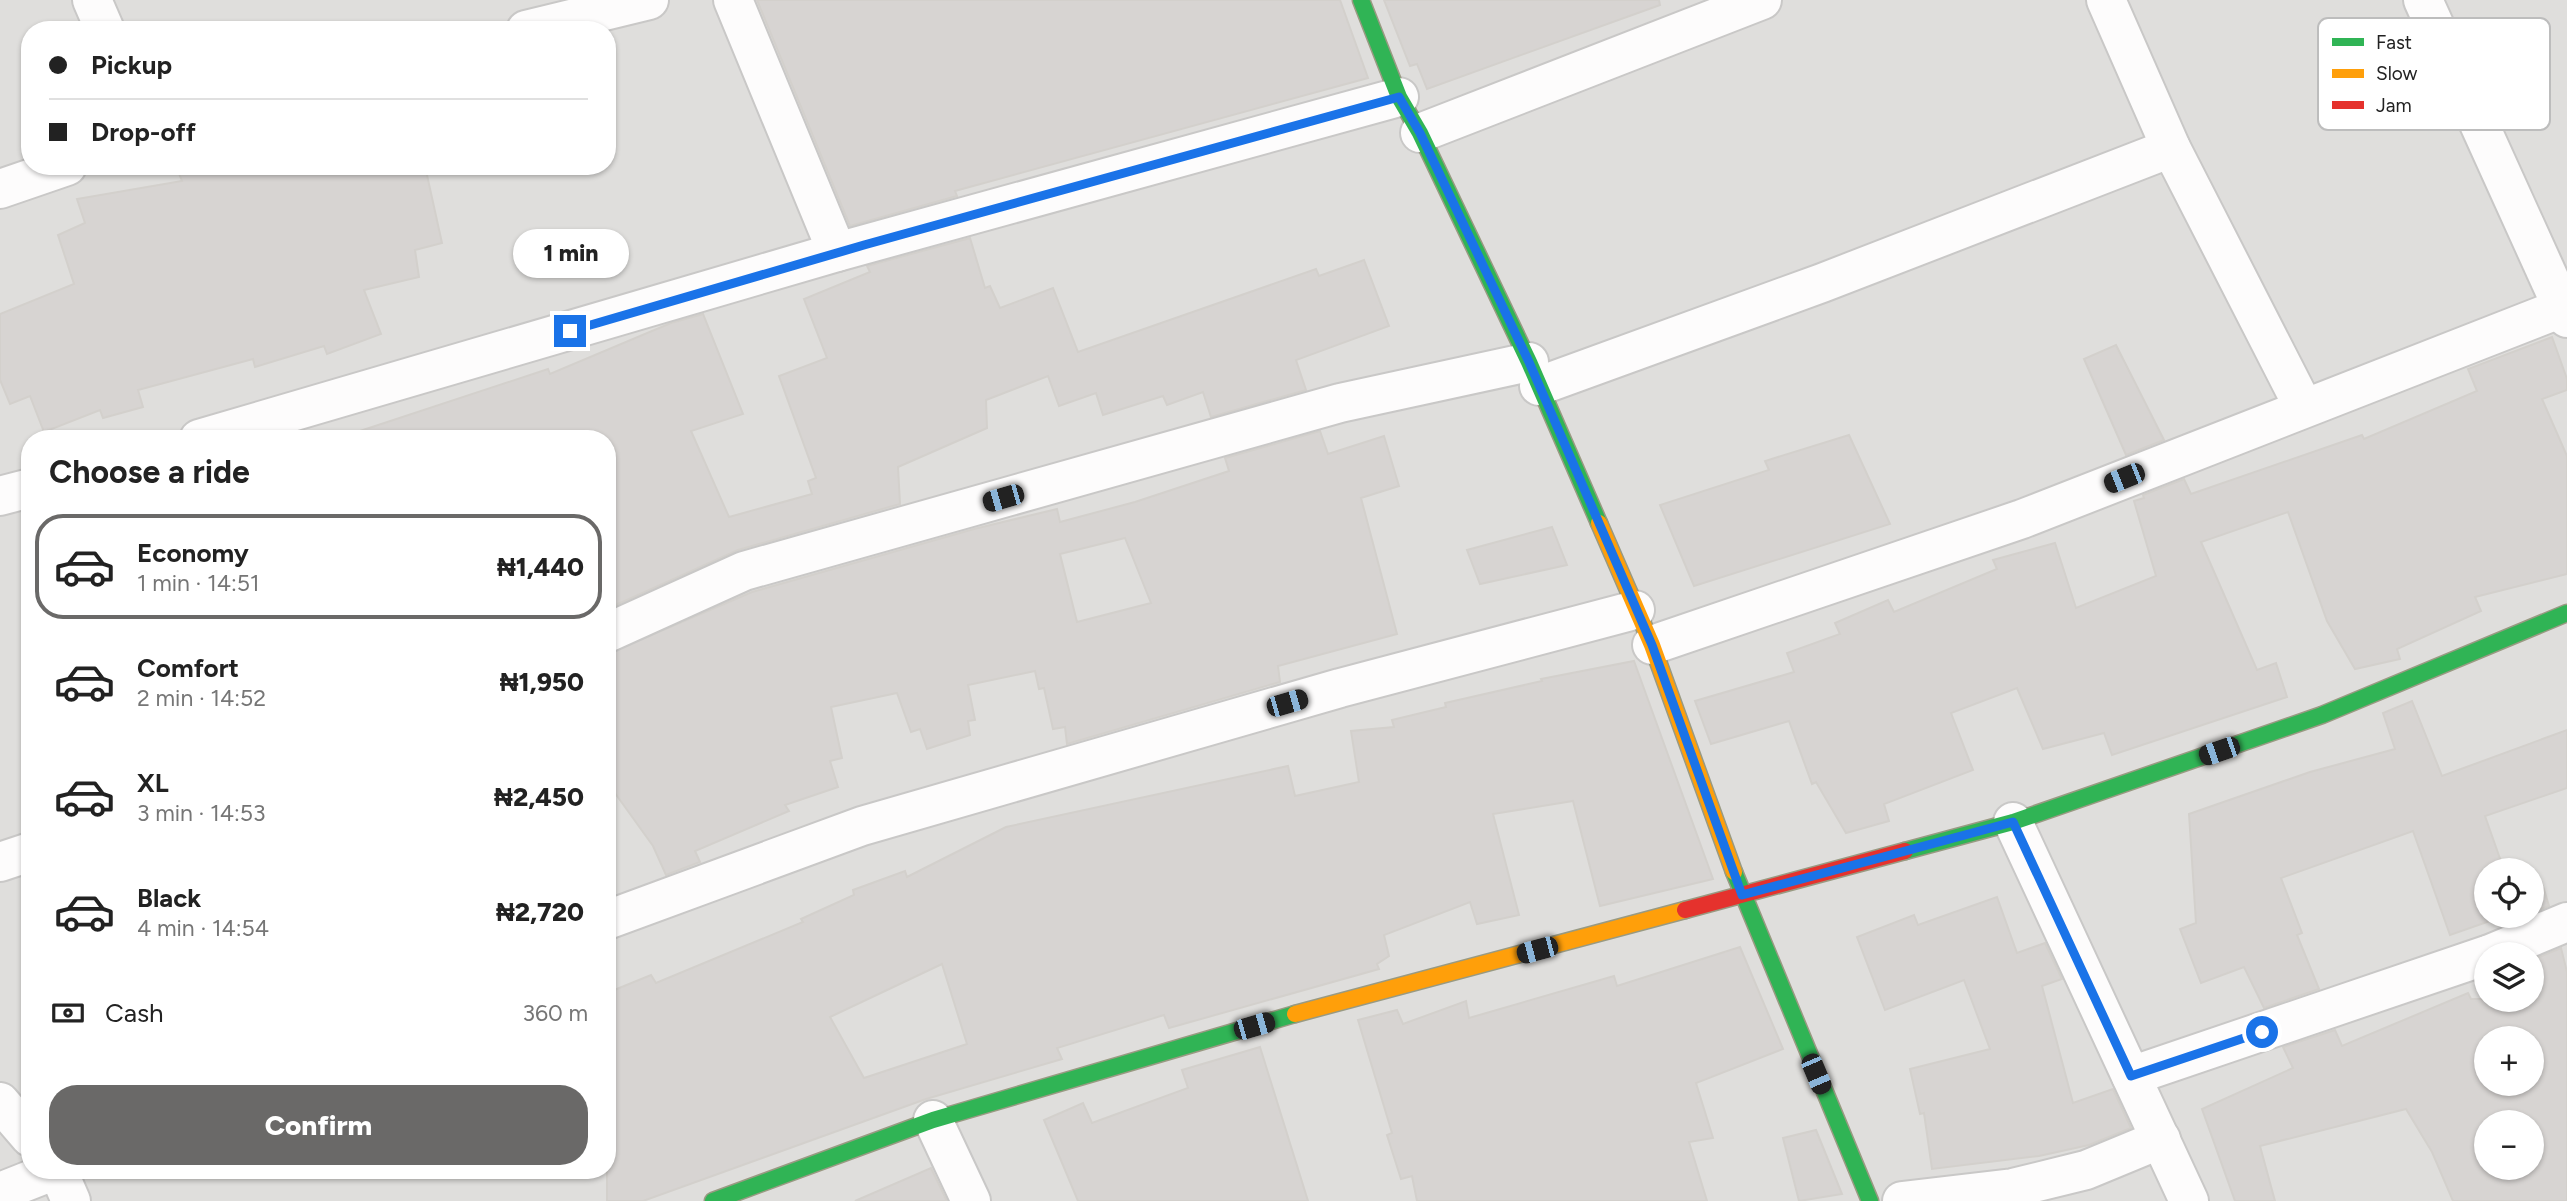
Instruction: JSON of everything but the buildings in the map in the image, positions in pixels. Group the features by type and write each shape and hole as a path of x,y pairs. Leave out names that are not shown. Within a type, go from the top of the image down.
{"street":[{"path":"92,0 101,21"},
{"path":"563,21 649,0"},
{"path":"733,0 837,253"},
{"path":"1361,0 1399,97 1420,133 1534,374 1652,645 1742,895 1870,1201"},
{"path":"1420,133 1762,0"},
{"path":"2106,0 2171,148 2303,407"},
{"path":"2423,0 2431,18"},
{"path":"230,430 837,253 1399,97"},
{"path":"1652,645 2022,519 2303,407 2566,310 2483,130"},
{"path":"616,629 744,571 1340,403 1534,374 1822,283 2171,148"},
{"path":"0,189 41,175"},
{"path":"0,496 21,490"},
{"path":"616,917 862,826 1340,688 1635,610"},
{"path":"713,1201 933,1120 1281,1018 2013,822 2322,715 2567,613"},
{"path":"2013,822 2189,1201"},
{"path":"0,862 21,855"},
{"path":"2518,942 2567,922"},
{"path":"2131,1076 2474,959"},
{"path":"0,1101 21,1126"},
{"path":"933,1120 971,1201"},
{"path":"1902,1201 2013,1188 2086,1170 2161,1139"},
{"path":"0,1192 35,1179"},
{"path":"60,1179 71,1201"}],"shaded area":[{"path":"0,0 2567,0 2567,1201 0,1201"}],"traffic: fast":[{"path":"1361,0 1399,97 1420,133 1529,362 1599,523"},
{"path":"1905,851 2013,822 2322,715 2567,613"},
{"path":"1734,872 1870,1201"},
{"path":"713,1201 933,1120 1295,1014"}],"traffic: slow":[{"path":"1599,523 1652,645 1734,872"},
{"path":"1295,1014 1685,910"}],"traffic: jam":[{"path":"1685,910 1905,851"}],"route":[{"path":"570,331 864,245 1399,97 1420,133 1529,362 1652,645 1742,895 2013,822 2131,1076 2262,1032"}]}
